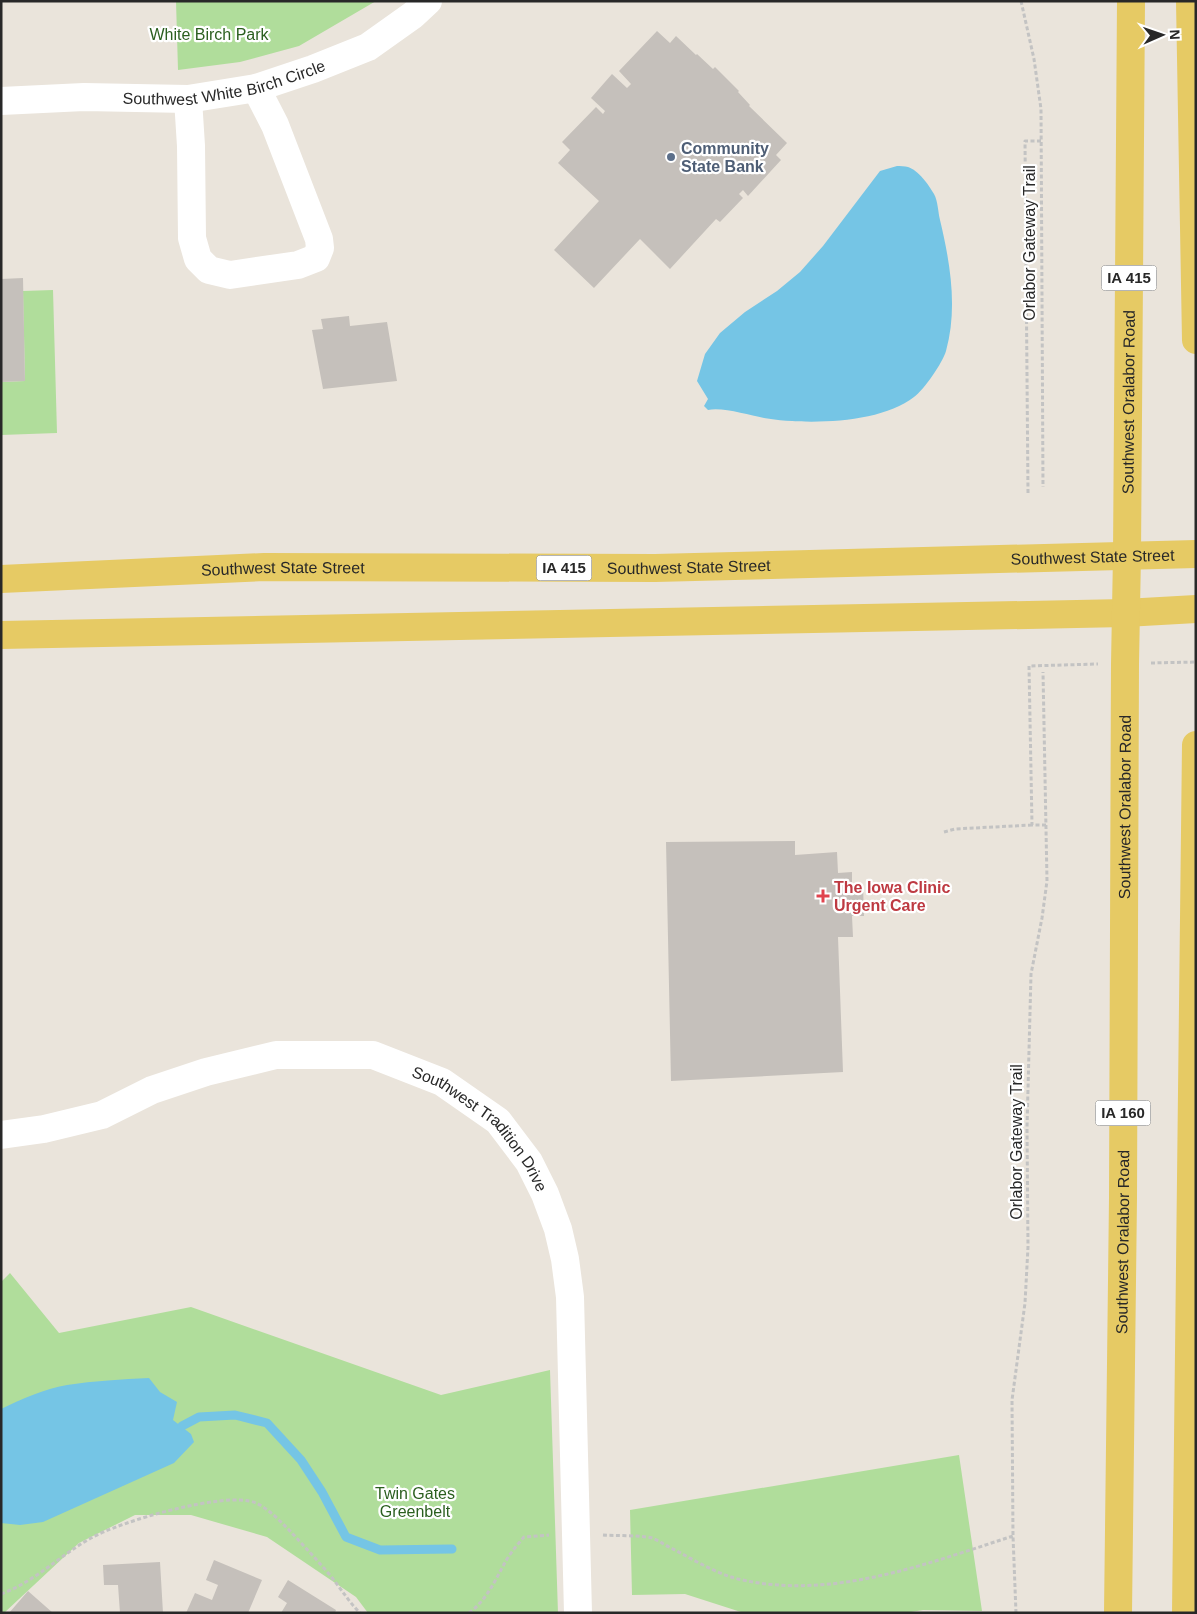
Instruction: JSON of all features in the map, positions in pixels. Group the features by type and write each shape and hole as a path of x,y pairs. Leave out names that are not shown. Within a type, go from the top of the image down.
{"main road":[{"name":"Southwest Oralabor Road","path":"1118,1613 1123,1198 1125,613 1131,1"},
{"path":"1190,1 1196,340"},
{"name":"Southwest State Street","path":"1,579 264,567 655,568 1196,554"},
{"path":"1,635 1125,613 1196,609"},
{"path":"1186,1613 1196,745"}],"street":[{"name":"Southwest White Birch Circle","path":"1,101 84,97 188,99 256,88 313,70 368,47 413,15 428,1"},
{"path":"188,99 191,146 192,238 198,259 208,270 230,275 298,265 316,258 320,248 319,239 274,125 256,88"},
{"name":"Southwest Tradition Drive","path":"1,1135 44,1129 102,1116 152,1090 206,1072 276,1055 373,1056 442,1082 498,1122 529,1162 545,1194 558,1229 565,1260 570,1297 578,1613"}],"path":[{"name":"Orlabor Gateway Trail","path":"1021,1 1038,81 1041,109 1043,487"},
{"path":"1028,493 1025,141 1041,141"},
{"path":"1032,825 1029,666 1094,664"},
{"name":"Orlabor Gateway Trail","path":"1016,1613 1013,1536 1012,1400 1025,1303 1028,1247 1027,1128 1031,974 1047,881 1043,672"},
{"path":"944,832 954,829 1046,825"},
{"path":"1,1594 15,1589 36,1577 73,1548 93,1537 154,1514 211,1502 235,1501 255,1503 282,1523 329,1574 360,1613"},
{"path":"469,1613 486,1596 498,1579 508,1557 524,1536 575,1533 651,1538 737,1579 778,1585 825,1585 864,1579 918,1567 1013,1536"}],"green space":[{"name":"White Birch Park","path":"176,1 376,1 299,46 240,62 178,70"},
{"path":"53,290 57,433 1,435 1,382 25,381 23,291"},
{"name":"Twin Gates Greenbelt","path":"10,1273 59,1333 191,1307 441,1395 550,1370 558,1613 368,1613 356,1597 267,1537 191,1515 135,1515 79,1543 4,1613 1,1613 1,1282"},
{"path":"959,1455 982,1611 744,1613 685,1594 632,1595 630,1510"}],"water":[{"path":"897,166 908,167 916,171 934,194 947,252 952,302 950,335 944,356 928,382 914,397 899,406 882,413 842,420 821,422 781,420 728,410 708,410 704,406 708,399 697,381 705,354 720,333 745,312 777,291 800,272 823,246 880,171"},
{"path":"149,1378 160,1392 177,1402 173,1420 191,1434 194,1442 174,1463 43,1522 20,1525 1,1523 1,1409 33,1395 67,1385"}],"building":[{"name":"Community State Bank","path":"657,31 670,43 676,36 713,69 715,67 739,91 749,106 787,143 776,155 781,160 748,196 743,190 739,194 743,198 720,222 716,219 670,269 640,239 594,288 554,250 599,201 558,163 570,150 562,142 596,107 603,114 605,111 591,98 612,74 627,88 631,84 619,71"},
{"path":"23,278 25,381 1,382 1,279"},
{"path":"349,316 350,326 387,322 397,381 323,389 312,330 323,329 321,319"},
{"path":"795,841 795,855 837,852 838,873 852,872 852,886 863,885 864,916 852,916 853,937 838,937 843,1072 671,1081 666,842"},
{"path":"214,1560 262,1580 248,1613 186,1613 195,1593 212,1600 218,1585 206,1580"},
{"path":"160,1562 163,1613 120,1613 118,1585 104,1585 103,1565"},
{"path":"288,1580 336,1610 335,1613 281,1613 287,1603 278,1597"},
{"path":"28,1591 53,1613 9,1613"}],"waterway":[{"path":"182,1426 199,1417 235,1415 267,1423 301,1460 322,1492 346,1537 380,1550 452,1549"}],"place":[{"name":"Community State Bank","path":"671,157"},
{"name":"The Iowa Clinic Urgent Care","path":"823,896"}]}
